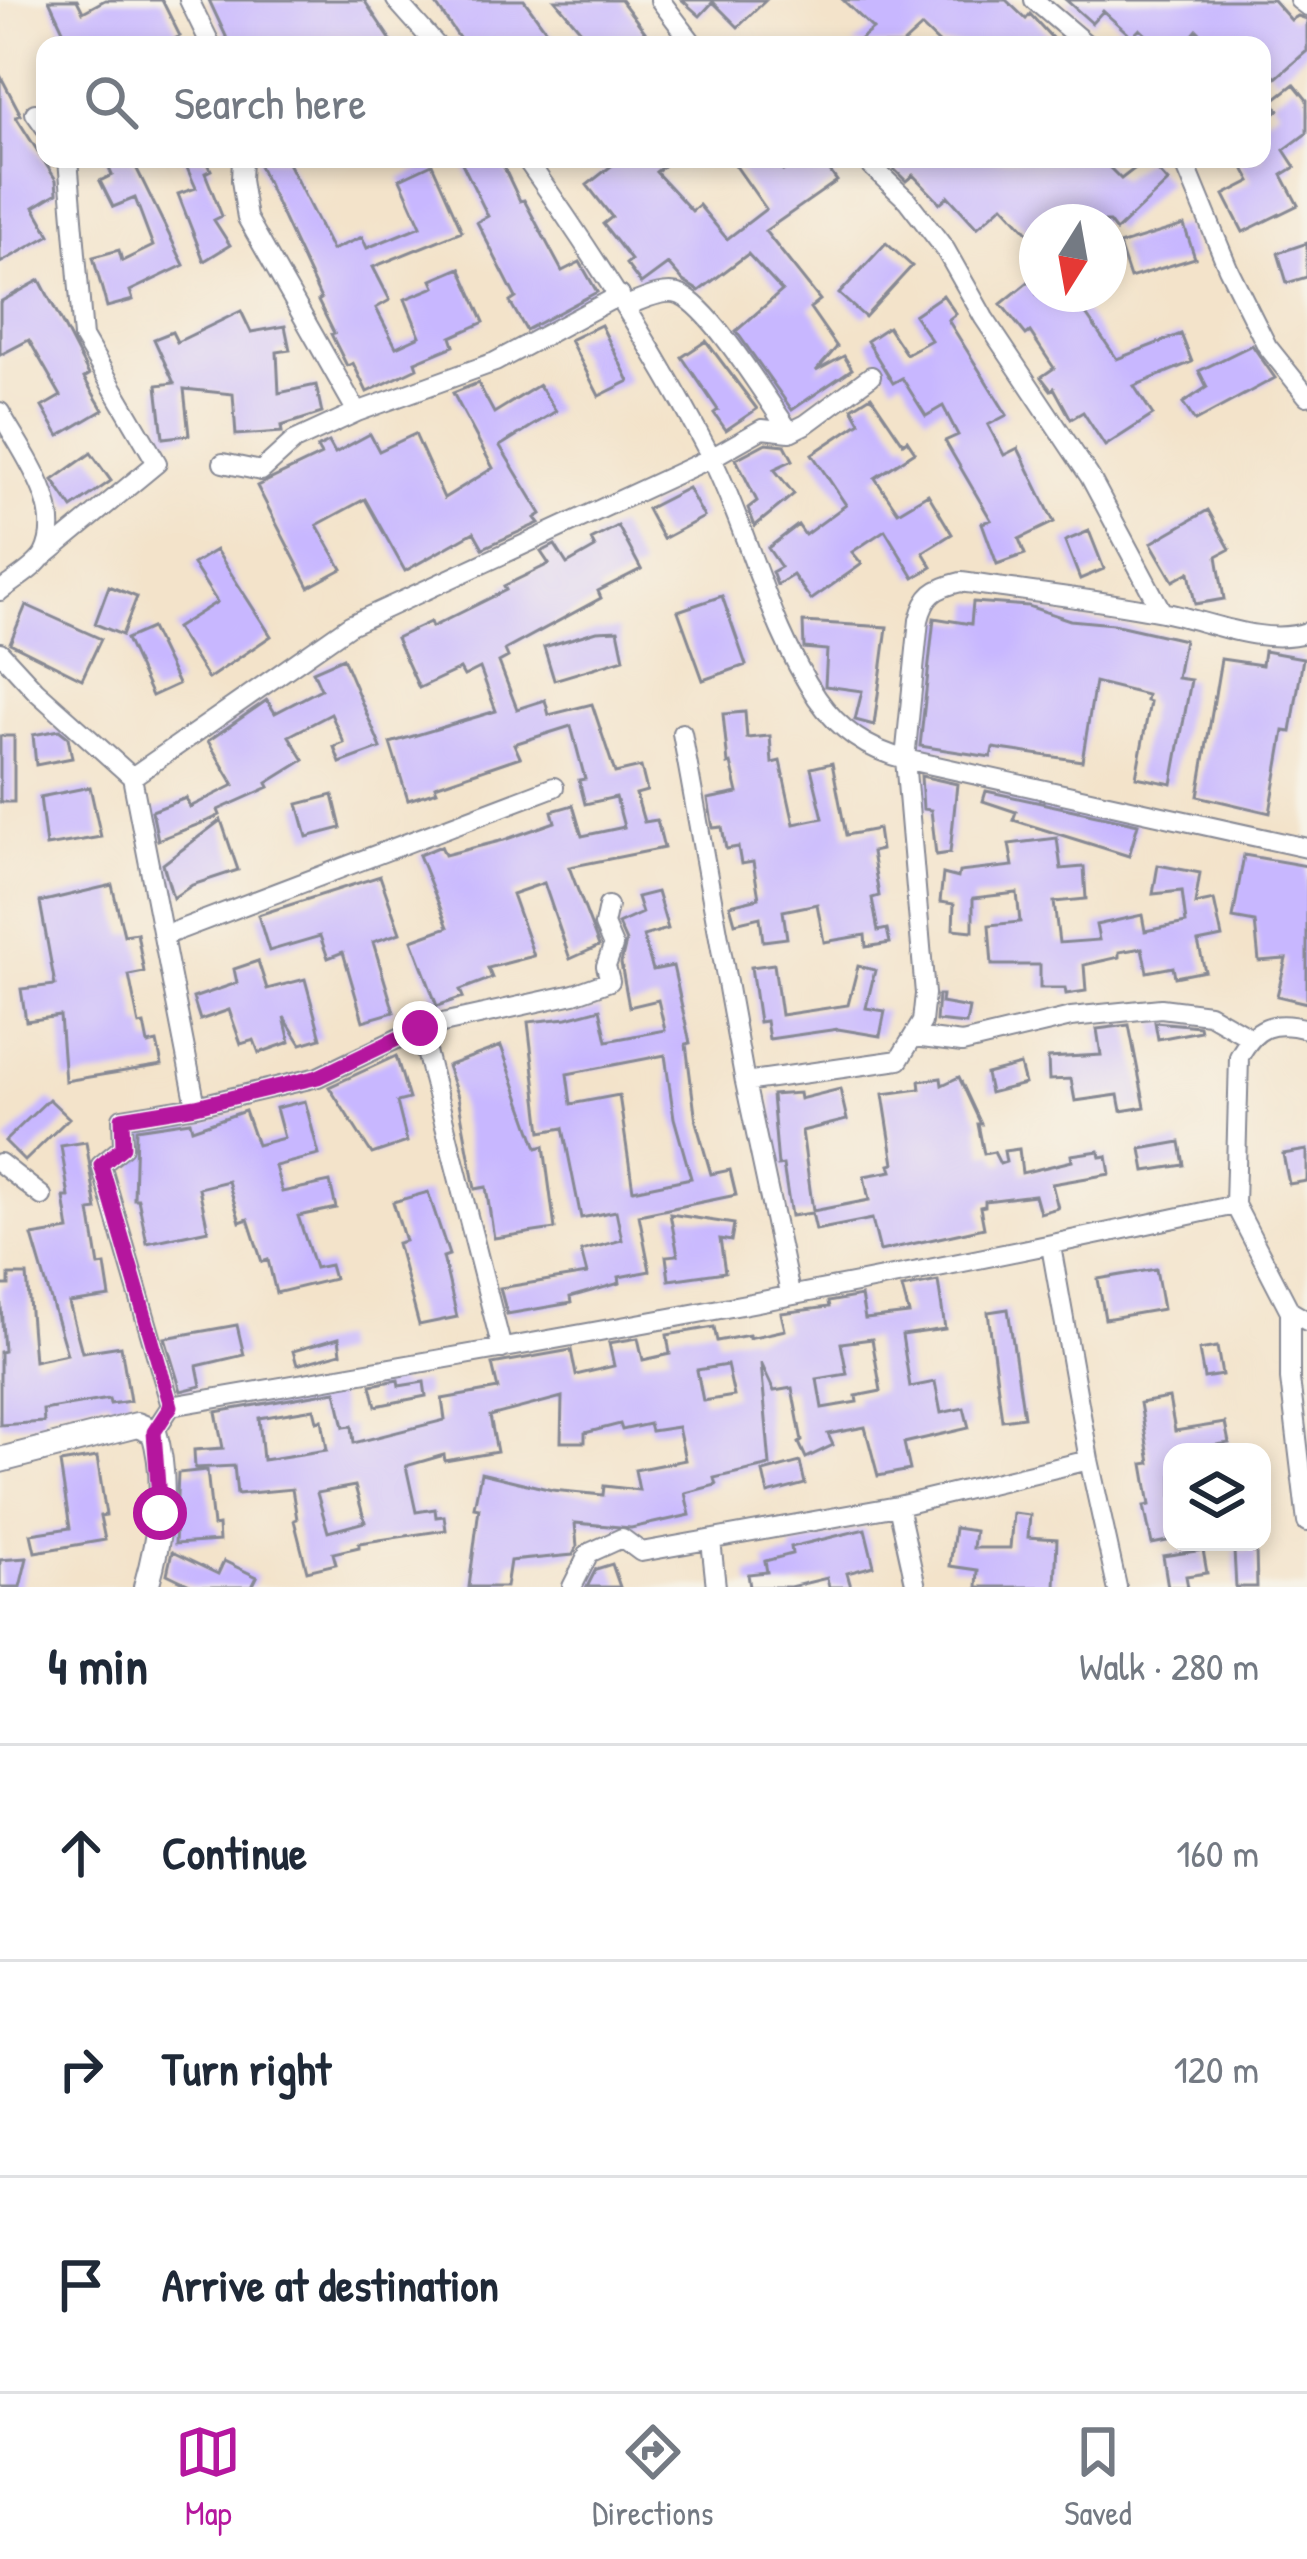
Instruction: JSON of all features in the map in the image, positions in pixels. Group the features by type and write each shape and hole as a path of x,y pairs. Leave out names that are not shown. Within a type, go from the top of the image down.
{"street":[{"path":"189,0 207,36"},
{"path":"396,0 428,36"},
{"path":"660,0 687,36"},
{"path":"1034,0 1076,36"},
{"path":"1298,0 1307,6"},
{"path":"0,591 157,463 83,337 69,168"},
{"path":"242,168 247,218 357,412"},
{"path":"532,168 623,300 711,458 785,635 817,698 843,728 872,751 1307,848"},
{"path":"874,168 908,200 944,249 1090,477 1162,612"},
{"path":"1187,168 1228,268 1268,346 1307,396"},
{"path":"224,464 261,471 294,441 357,412 495,362 623,300 667,292 682,296 716,329 790,432"},
{"path":"132,777 350,625 711,458 762,429 790,432 871,376"},
{"path":"0,412 43,493 52,524 43,557"},
{"path":"745,1082 899,1060 922,1022 925,994 904,759 919,620 923,602 934,590 961,582 1162,612 1259,633 1296,636 1307,632"},
{"path":"0,652 36,692 132,777 196,1106"},
{"path":"682,733 745,1082 790,1293"},
{"path":"164,937 554,787"},
{"path":"171,1406 101,1165 123,1147 122,1118 318,1077 420,1028 610,982 606,965 613,946 604,926 608,906"},
{"path":"914,1037 962,1043 1071,1017 1161,1008 1209,1014 1249,1037"},
{"path":"1307,1029 1290,1024 1269,1026 1249,1037 1239,1057 1234,1205 1299,1316 1290,1379 1307,1522"},
{"path":"420,1028 502,1349"},
{"path":"0,1163 42,1196"},
{"path":"146,1587 158,1545 160,1513 154,1432 171,1406 1052,1246 1234,1205"},
{"path":"1052,1246 1089,1460 1118,1587"},
{"path":"0,1460 137,1425 154,1432"},
{"path":"572,1587 589,1553 622,1538 640,1552 898,1506 1089,1460"},
{"path":"898,1506 916,1587"},
{"path":"711,1540 716,1587"}],"building":[{"path":"49,0 77,0 83,12 105,0 162,0 180,36 66,36"},
{"path":"209,0 364,0 388,36 226,36"},
{"path":"433,0 524,0 550,36 458,36"},
{"path":"555,0 621,0 648,36 585,36"},
{"path":"682,0 766,0 738,27 713,2 700,16"},
{"path":"843,0 1006,0 1026,19 1030,14 1050,36 932,36 922,27 912,36 864,36 873,29"},
{"path":"1066,0 1273,0 1291,20 1307,19 1307,51 1276,78 1271,72 1271,36 1203,36 1197,30 1192,36 1147,36 1140,29 1131,36 1103,11 1092,23"},
{"path":"0,75 21,115 16,117 36,148 36,168 48,168 57,193 34,207 50,235 0,263"},
{"path":"1294,84 1307,100 1307,133 1284,150 1295,167 1282,175 1298,205 1243,232 1224,195 1251,181 1244,168 1271,168 1271,115 1279,110 1272,101"},
{"path":"109,168 136,168 184,265 130,291 133,300 107,307 93,257 119,250 122,261 153,246 135,198 113,207 100,181 112,175"},
{"path":"187,168 210,168 205,173 222,216 214,220 230,245 204,261 178,194 196,188"},
{"path":"260,168 291,168 332,250 362,237 367,248 421,226 400,179 434,168 462,231 373,267 390,300 376,308 396,347 420,336 405,299 435,287 432,280 460,268 484,322 451,337 454,346 415,362 417,368 367,392 331,334 321,299"},
{"path":"464,168 504,168 562,271 580,262 597,292 526,330 510,302 516,298 477,222 488,216"},
{"path":"609,168 661,168 656,172 692,211 699,205 727,239 766,209 737,168 828,168 837,181 765,231 820,300 810,308 837,347 816,371 844,356 852,369 792,410 736,331 782,291 748,254 699,291 668,264 641,284 626,264 631,260 603,224 612,217 587,185"},
{"path":"893,168 1110,168 1121,179 1135,168 1155,168 1168,182 1127,221 1127,204 1019,204 1019,222 1003,205 977,228 948,196 940,203 913,175 906,181"},
{"path":"1184,225 1195,258 1130,278 1127,243"},
{"path":"886,243 912,266 865,317 839,294"},
{"path":"1307,243 1307,277 1287,283 1278,253"},
{"path":"40,280 103,410 59,436 42,407 61,396 29,340 0,355 0,302"},
{"path":"1019,290 1019,312 1084,312 1117,359 1181,334 1192,362 1134,386 1153,415 1105,446 1083,412 1071,419 1054,388 1041,377 1054,368 1030,332 1026,335 1001,304"},
{"path":"943,295 956,314 948,320 1007,415 988,425 1004,455 1018,448 1054,522 1019,539 1025,554 997,564 982,523 991,520 945,441 958,435 943,406 926,416 902,378 893,383 867,341 888,327 906,354 931,340 914,315"},
{"path":"241,311 251,332 285,326 290,350 277,352 279,393 316,385 322,413 281,426 282,432 236,435 233,394 184,389 189,435 163,438 157,385 174,383 154,339 172,332 177,342"},
{"path":"601,325 629,381 599,396 570,340"},
{"path":"706,341 757,409 726,430 682,357"},
{"path":"1252,345 1275,378 1195,421 1183,403 1207,387 1199,371"},
{"path":"478,383 494,413 539,385 556,411 500,446 541,514 535,518 539,523 483,548 474,532 405,571 365,499 317,525 342,569 309,587 257,486 321,455 317,448 329,442 335,453 370,434 379,451 415,434 444,498 493,468 453,393"},
{"path":"871,396 903,443 907,440 915,452 875,478 898,512 928,494 952,534 923,552 932,567 914,578 885,530 852,552 862,564 811,600 793,575 777,585 772,572 781,567 768,548 798,525 805,535 846,505 812,454 860,422 852,408"},
{"path":"766,443 785,445 793,460 774,469 794,494 755,526 748,508 757,501 736,459"},
{"path":"91,453 111,481 72,508 53,480"},
{"path":"688,488 704,517 663,539 647,509"},
{"path":"1208,510 1230,549 1217,556 1224,599 1195,604 1189,572 1173,581 1151,543"},
{"path":"618,526 641,569 598,591 601,598 505,650 508,657 499,662 517,709 545,700 549,715 592,704 615,773 641,767 647,791 636,794 644,822 657,820 664,848 569,867 599,946 570,959 544,883 512,894 534,956 488,968 492,978 460,990 463,997 437,1006 412,940 448,927 419,855 441,846 445,855 504,840 555,822 552,811 573,805 582,836 624,827 616,797 585,804 579,780 585,779 571,726 514,744 520,757 408,800 390,743 496,711 480,668 464,676 460,669 419,688 396,638 430,622 432,627 506,590 504,586 549,564 541,552 555,545 567,564 595,548 591,540"},
{"path":"1089,531 1104,569 1080,579 1065,541"},
{"path":"216,550 271,636 208,679 176,628 217,602 193,564"},
{"path":"109,586 137,597 122,635 95,624"},
{"path":"722,596 746,665 703,680 678,611"},
{"path":"973,602 1028,606 1070,620 1184,640 1177,678 1191,680 1172,784 1136,777 1150,702 1147,695 1095,682 1082,761 993,748 991,757 920,746 934,618 971,624"},
{"path":"26,605 101,639 82,679 10,643"},
{"path":"803,622 887,627 874,725 855,720 862,691 825,686 827,650 804,648"},
{"path":"151,628 178,684 152,696 126,639"},
{"path":"618,630 624,659 554,680 544,647 597,631"},
{"path":"1264,651 1303,658 1291,732 1284,731 1270,813 1198,796 1221,659 1262,665"},
{"path":"343,658 381,748 340,763 334,747 344,743 331,714 289,736 304,760 267,783 269,787 218,810 220,815 210,820 158,840 152,811 186,798 190,807 234,785 208,741 267,700 275,713 321,689 313,671"},
{"path":"745,712 747,738 770,736 772,763 780,761 794,824 823,818 811,768 832,763 846,835 878,829 881,850 872,852 879,896 872,898 878,931 887,929 890,943 866,947 865,935 824,942 817,904 783,911 787,938 763,941 760,917 735,923 730,905 759,898 753,862 741,864 738,847 726,849 722,827 713,828 708,799 738,793 728,764 723,714"},
{"path":"59,730 68,737 72,758 36,765 33,735"},
{"path":"0,736 14,736 14,802 0,802"},
{"path":"921,776 957,784 950,853 936,855 931,810 923,809"},
{"path":"90,787 101,837 46,846 40,797"},
{"path":"986,791 1138,824 1129,856 1013,820 1016,812 983,801"},
{"path":"333,795 341,828 307,837 298,804"},
{"path":"221,820 238,870 192,885 173,898 163,864"},
{"path":"1057,838 1061,869 1084,867 1086,899 1054,902 1059,943 1099,940 1096,925 1142,915 1145,931 1186,923 1182,891 1153,894 1158,865 1200,873 1195,904 1214,900 1222,937 1198,942 1205,971 1175,977 1173,967 1147,972 1142,948 1084,965 1086,991 1066,994 1065,988 1040,988 1040,965 992,965 989,925 1020,922 1017,893 973,898 973,931 953,929 954,904 940,902 943,874 958,878 959,872 1013,866 1009,844"},
{"path":"1244,855 1307,866 1307,1003 1277,996 1286,959 1259,961 1255,922 1233,918"},
{"path":"380,876 400,933 373,942 394,1012 363,1021 343,952 328,958 320,936 269,951 258,915"},
{"path":"112,885 124,935 137,933 144,972 129,975 139,1025 144,1024 148,1044 157,1042 162,1065 65,1081 60,1016 26,1021 21,989 55,985 40,902"},
{"path":"657,892 668,929 643,936 653,970 673,966 690,1043 686,1044 696,1122 711,1174 730,1170 736,1195 639,1215 650,1271 619,1277 620,1283 570,1297 571,1303 507,1314 500,1288 587,1274 581,1251 622,1240 616,1211 581,1218 563,1128 541,1132 528,1022 600,1009 607,1041 665,1030 658,1000 629,1007 621,963 626,942 618,924 642,913 637,897","holes":["665,1055 674,1118 691,1178 633,1190 619,1095 571,1104 567,1074"]},
{"path":"258,961 267,989 305,979 321,1038 301,1044 284,1017 290,1042 259,1053 254,1040 241,1044 229,1010 200,1020 193,998 237,983 234,969"},
{"path":"774,964 781,1015 848,1005 858,966 875,970 866,1008 885,1011 880,1036 838,1029 769,1039 766,1021 759,1022 751,967"},
{"path":"938,995 942,995 941,1003 969,1008 966,1024 936,1021"},
{"path":"1155,1022 1199,1026 1200,1031 1158,1039"},
{"path":"1129,1025 1145,1107 1121,1111 1118,1095 1075,1101 1071,1079 1049,1080 1048,1058 1101,1055 1097,1029"},
{"path":"501,1046 537,1148 544,1146 555,1229 494,1238 486,1187 475,1189 458,1097 447,1066"},
{"path":"396,1056 409,1099 397,1102 407,1142 372,1154 329,1087"},
{"path":"1020,1065 1025,1084 990,1093 986,1074"},
{"path":"959,1077 981,1124 984,1154 994,1152 1000,1164 1006,1162 1004,1151 1019,1149 1022,1173 1072,1161 1071,1155 1099,1151 1100,1157 1107,1156 1110,1174 1052,1184 1058,1208 1040,1213 1035,1195 985,1201 980,1207 984,1228 880,1251 872,1219 816,1230 812,1213 791,1216 783,1165 778,1166 772,1095 799,1093 800,1099 840,1089 847,1120 802,1131 813,1211 869,1200 864,1176 892,1171 883,1094 920,1089 919,1081 941,1078 942,1085"},
{"path":"49,1099 69,1118 25,1161 5,1141"},
{"path":"305,1101 319,1155 275,1166 282,1192 330,1182 336,1208 298,1216 315,1268 330,1265 334,1279 276,1293 268,1260 262,1262 248,1219 240,1222 228,1181 199,1188 208,1230 147,1243 138,1199 134,1199 136,1129 190,1121 192,1129 245,1111 257,1145 284,1138 276,1108"},
{"path":"86,1142 97,1210 90,1211 99,1266 105,1265 110,1297 69,1303 82,1352 121,1346 130,1401 110,1404 109,1399 43,1410 44,1422 0,1425 0,1352 4,1351 0,1291 2,1285 9,1285 9,1275 27,1275 34,1361 67,1354 32,1236 69,1230 61,1146"},
{"path":"1180,1142 1184,1165 1145,1171 1141,1149"},
{"path":"1307,1150 1307,1181 1289,1184 1283,1154"},
{"path":"428,1192 449,1255 443,1257 457,1317 419,1325 397,1243 405,1241 393,1202"},
{"path":"670,1214 734,1224 731,1241 720,1239 725,1272 669,1280 666,1256 678,1255"},
{"path":"1156,1269 1163,1309 1105,1319 1098,1279"},
{"path":"938,1281 945,1329 902,1335 910,1387 935,1382 941,1413 964,1408 969,1428 904,1443 910,1470 878,1476 865,1427 828,1434 833,1445 806,1458 799,1443 792,1388 774,1391 761,1363 770,1465 714,1478 716,1485 685,1493 690,1515 631,1528 575,1523 573,1555 510,1561 506,1587 469,1587 481,1473 552,1490 603,1495 604,1486 639,1490 635,1470 685,1460 678,1427 651,1431 649,1424 622,1430 620,1424 585,1433 585,1442 561,1442 562,1397 490,1416 497,1452 445,1461 444,1455 406,1466 416,1512 435,1509 436,1517 444,1516 446,1530 359,1543 359,1547 333,1553 336,1564 307,1571 294,1520 292,1489 237,1494 234,1466 195,1468 194,1450 223,1448 216,1412 336,1391 344,1427 352,1426 354,1443 445,1420 442,1399 498,1389 492,1364 571,1350 576,1375 614,1366 609,1343 638,1338 643,1360 670,1354 667,1335 714,1327 717,1341 749,1338 785,1330 781,1313 829,1307 828,1302 861,1296 865,1319 909,1314 902,1288","holes":["872,1339 881,1391 856,1396 857,1402 822,1408 817,1379 847,1374 841,1343","727,1365 734,1396 703,1401 697,1370","314,1409 317,1421 322,1419 327,1450 263,1460 259,1418","355,1486 365,1522 328,1532 317,1493"]},
{"path":"1008,1309 1024,1417 1002,1420 988,1312"},
{"path":"237,1325 244,1355 197,1366 201,1386 181,1391 165,1338"},
{"path":"339,1338 341,1353 297,1365 293,1351"},
{"path":"1217,1347 1222,1375 1204,1378 1199,1350"},
{"path":"398,1380 399,1386 424,1382 426,1396 376,1406 371,1385"},
{"path":"1169,1398 1175,1431 1225,1423 1229,1443 1163,1443 1163,1542 1152,1544 1144,1506 1150,1505 1143,1464 1150,1463 1140,1403"},
{"path":"97,1457 105,1540 35,1552 31,1534 70,1528 60,1463"},
{"path":"800,1462 805,1484 768,1494 763,1472"},
{"path":"207,1470 219,1541 175,1544 178,1473"},
{"path":"1013,1513 1030,1515 1028,1537 1057,1539 1055,1587 977,1587 978,1570 950,1566 955,1528 975,1531 973,1548 1010,1548"},
{"path":"865,1529 874,1566 847,1573 851,1587 829,1587 827,1578 790,1587 750,1587 748,1574 767,1572 765,1561 792,1554 791,1547"},
{"path":"1203,1551 1207,1573 1186,1576 1188,1587 1168,1587 1163,1556"},
{"path":"1234,1551 1256,1551 1257,1587 1236,1587"},
{"path":"172,1552 218,1574 224,1561 257,1577 252,1587 194,1587 167,1574"},
{"path":"27,1558 20,1587 0,1587 0,1560"},
{"path":"612,1564 620,1587 587,1587 596,1569"}],"route":[{"path":"160,1513 154,1432 171,1406 101,1165 123,1147 122,1118 318,1077 420,1028"}]}
